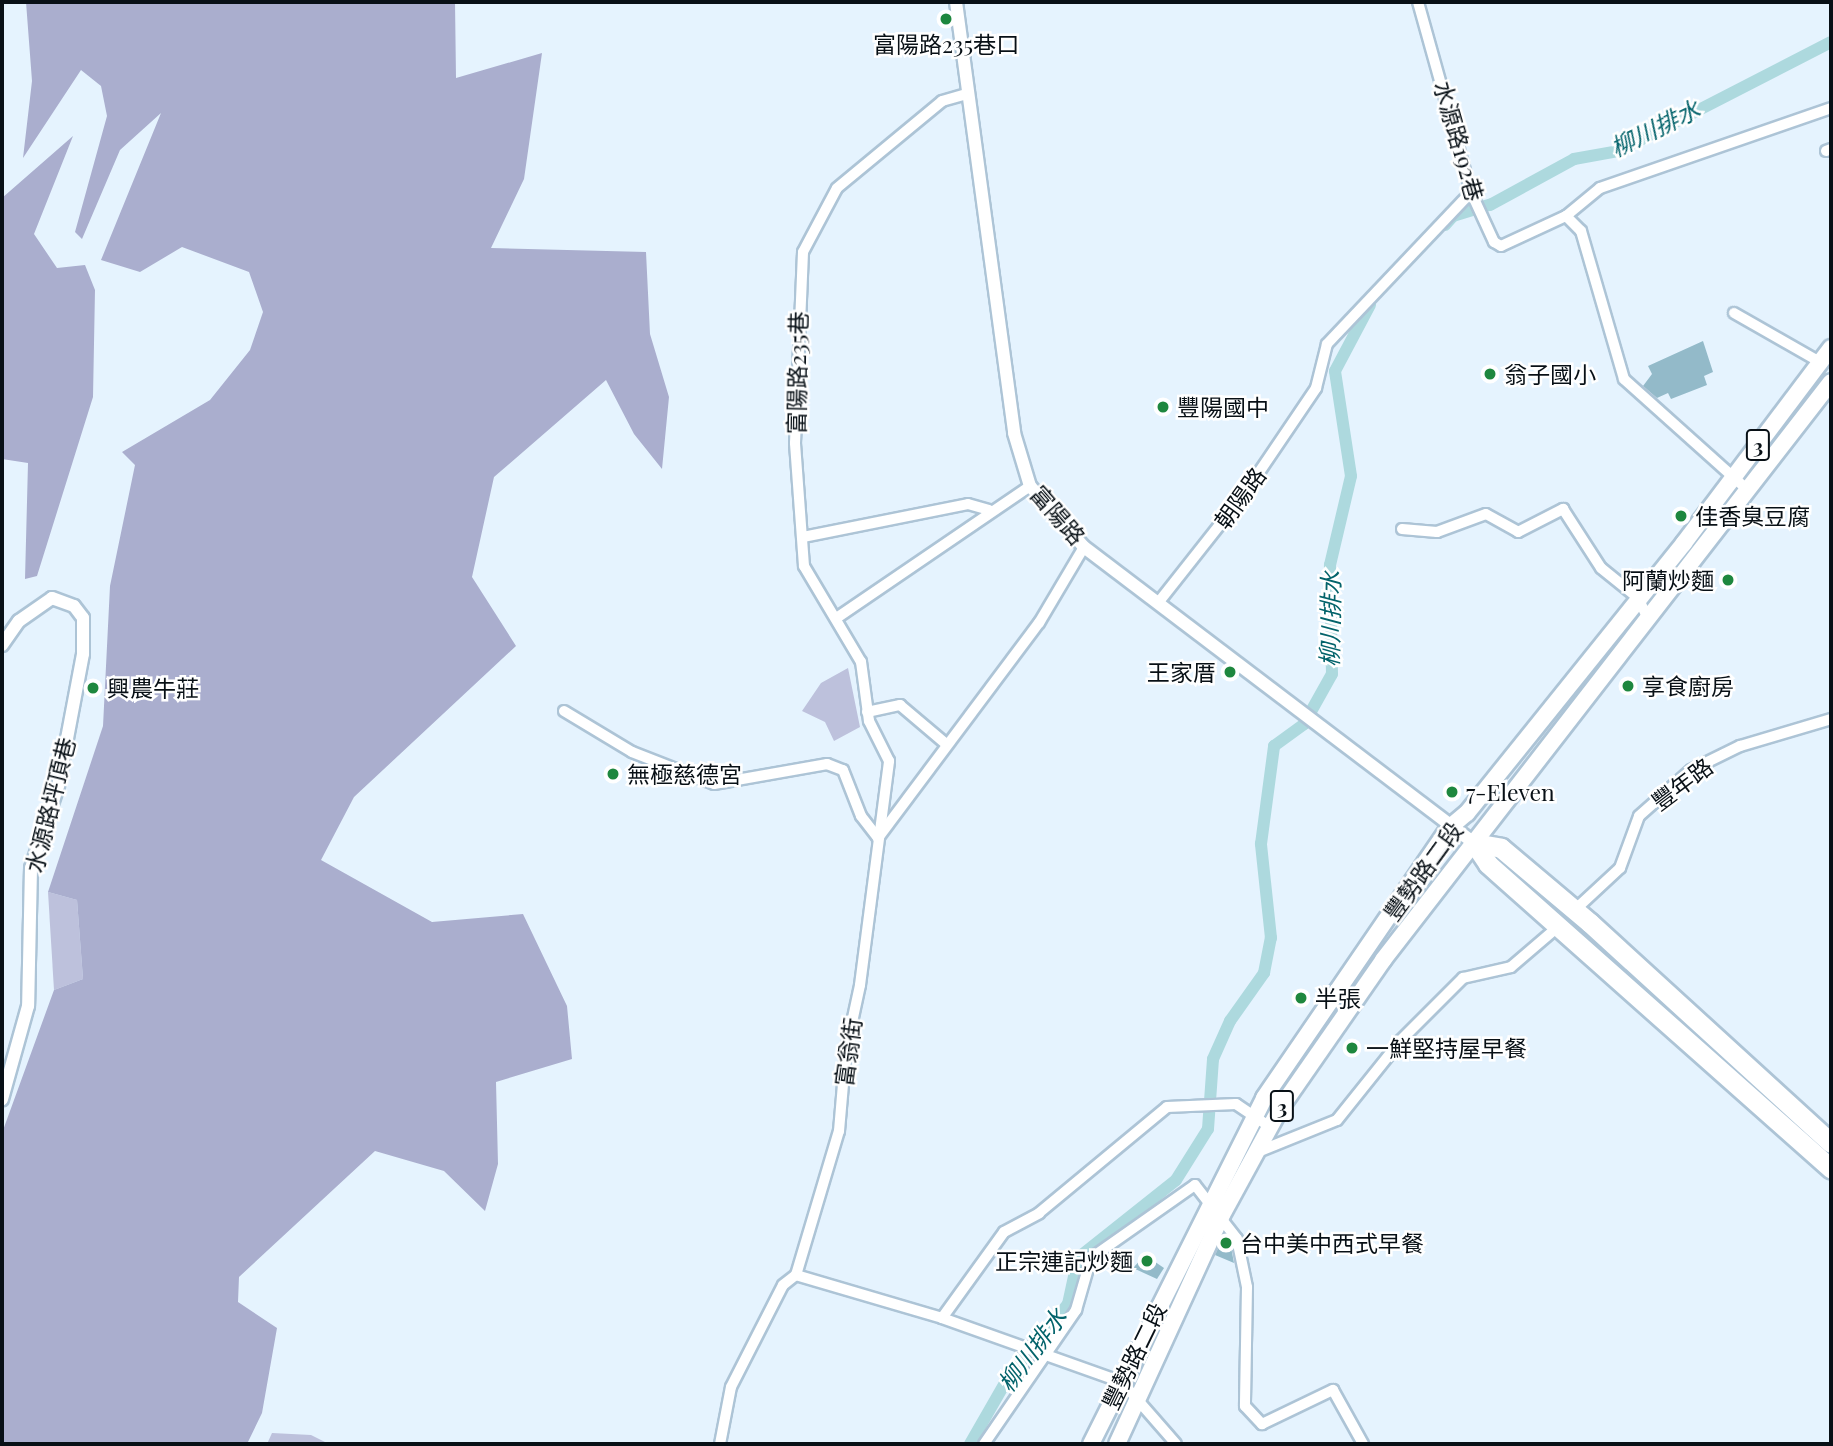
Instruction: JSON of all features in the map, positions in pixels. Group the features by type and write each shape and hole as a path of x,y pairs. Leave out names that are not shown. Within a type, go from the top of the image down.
{"highway":[{"path":"1474,843 1488,864 1742,1078 1831,1143"},
{"path":"1742,1078 1831,1168"}],"main road":[{"name":"豐勢路二段","path":"1091,1444 1209,1201 1255,1115 1449,828 1467,813 1734,477 1831,348"},
{"name":"豐勢路二段","path":"1117,1444 1222,1215 1269,1126 1383,960 1649,621 1831,383"}],"street":[{"name":"富陽路","path":"956,2 1014,433 1030,486 1084,547 1449,828 1474,843"},
{"name":"水源路192巷","path":"1418,2 1471,192 1494,242 1501,246 1566,216"},
{"name":"富陽路235巷","path":"878,838 889,761 867,712 862,662 838,617 804,566 795,443 803,252 837,188 942,101 967,94"},
{"path":"1749,491 1624,379 1581,231 1566,216 1600,188 1831,108"},
{"name":"朝陽路","path":"1158,603 1245,493 1316,388 1327,344 1471,192"},
{"path":"1734,313 1821,362"},
{"path":"838,617 989,510 1030,486"},
{"path":"803,537 968,504 989,510"},
{"path":"1402,529 1437,532 1486,514 1518,532 1563,509 1601,568 1638,598 1649,621"},
{"name":"富翁街","path":"796,1275 839,1132 846,1050 878,838 945,743 1039,622 1084,547"},
{"name":"水源路坪頂巷","path":"2,645 19,621 52,598 74,606 83,618 83,654 58,786 31,868 28,1006 2,1099"},
{"path":"867,712 900,705 945,743"},
{"path":"564,711 632,752 715,784 827,764 843,770 861,816 878,838"},
{"name":"豐年路","path":"1579,906 1620,868 1639,816 1691,771 1740,746 1831,719"},
{"path":"1255,1153 1337,1119 1418,1022 1464,978 1511,967 1553,931"},
{"path":"942,1318 1004,1232 1039,1213 1167,1107 1236,1104 1269,1126"},
{"path":"984,1444 1042,1352 1076,1310 1091,1258 1195,1185 1222,1215 1237,1239 1247,1287 1245,1406 1262,1424 1333,1390 1363,1444"},
{"path":"720,1444 731,1387 783,1284 796,1275 942,1318 1122,1382 1176,1444"}],"shaded area":[{"path":"26,2 455,2 456,78 542,53 524,179 491,248 646,252 650,334 669,397 662,469 634,434 606,380 494,477 472,577 516,646 354,797 321,860 432,922 523,914 567,1006 572,1059 496,1082 498,1164 485,1211 444,1171 375,1151 239,1277 238,1302 277,1328 262,1413 247,1444 2,1444 2,1133 54,990 83,979 77,900 48,892 103,726 110,586 135,465 122,452 210,400 250,350 263,312 249,272 182,247 140,272 101,260 161,113 120,150 82,239 75,232 107,116 101,86 81,70 23,158 32,81"},
{"path":"73,136 34,234 57,268 85,265 95,290 93,397 37,576 25,579 28,463 2,459 2,198"},
{"path":"848,668 860,727 834,741 825,722 802,711 821,683"},
{"path":"48,892 77,900 83,979 54,990"},
{"path":"272,1433 311,1435 329,1444 267,1444"}],"building":[{"path":"1703,341 1713,372 1704,376 1707,385 1671,399 1668,393 1657,398 1643,386 1652,374 1648,366"},
{"name":"台中美中西式早餐","path":"1224,1235 1230,1242 1234,1263 1215,1255"},
{"name":"正宗連記炒麵","path":"1145,1255 1164,1268 1157,1279 1133,1268"}],"waterway":[{"name":"柳川排水","path":"1445,225 1453,216 1490,205 1574,159 1619,151 1831,42"},
{"name":"柳川排水","path":"970,1444 1008,1378 1068,1304 1078,1258 1176,1180 1208,1129 1213,1059 1230,1021 1264,973 1271,938 1261,844 1274,746 1304,724 1332,674 1330,565 1351,476 1335,371 1370,305"}],"place":[{"name":"富陽路235巷口","path":"946,19"},
{"name":"翁子國小","path":"1490,374"},
{"name":"豐陽國中","path":"1163,407"},
{"name":"佳香臭豆腐","path":"1681,516"},
{"name":"阿蘭炒麵","path":"1728,580"},
{"name":"王家厝","path":"1230,672"},
{"name":"享食廚房","path":"1628,686"},
{"name":"興農牛莊","path":"93,688"},
{"name":"無極慈德宮","path":"613,774"},
{"name":"7-Eleven","path":"1452,792"},
{"name":"半張","path":"1301,998"},
{"name":"一鮮堅持屋早餐","path":"1352,1048"},
{"name":"台中美中西式早餐","path":"1226,1243"},
{"name":"正宗連記炒麵","path":"1147,1261"}]}
